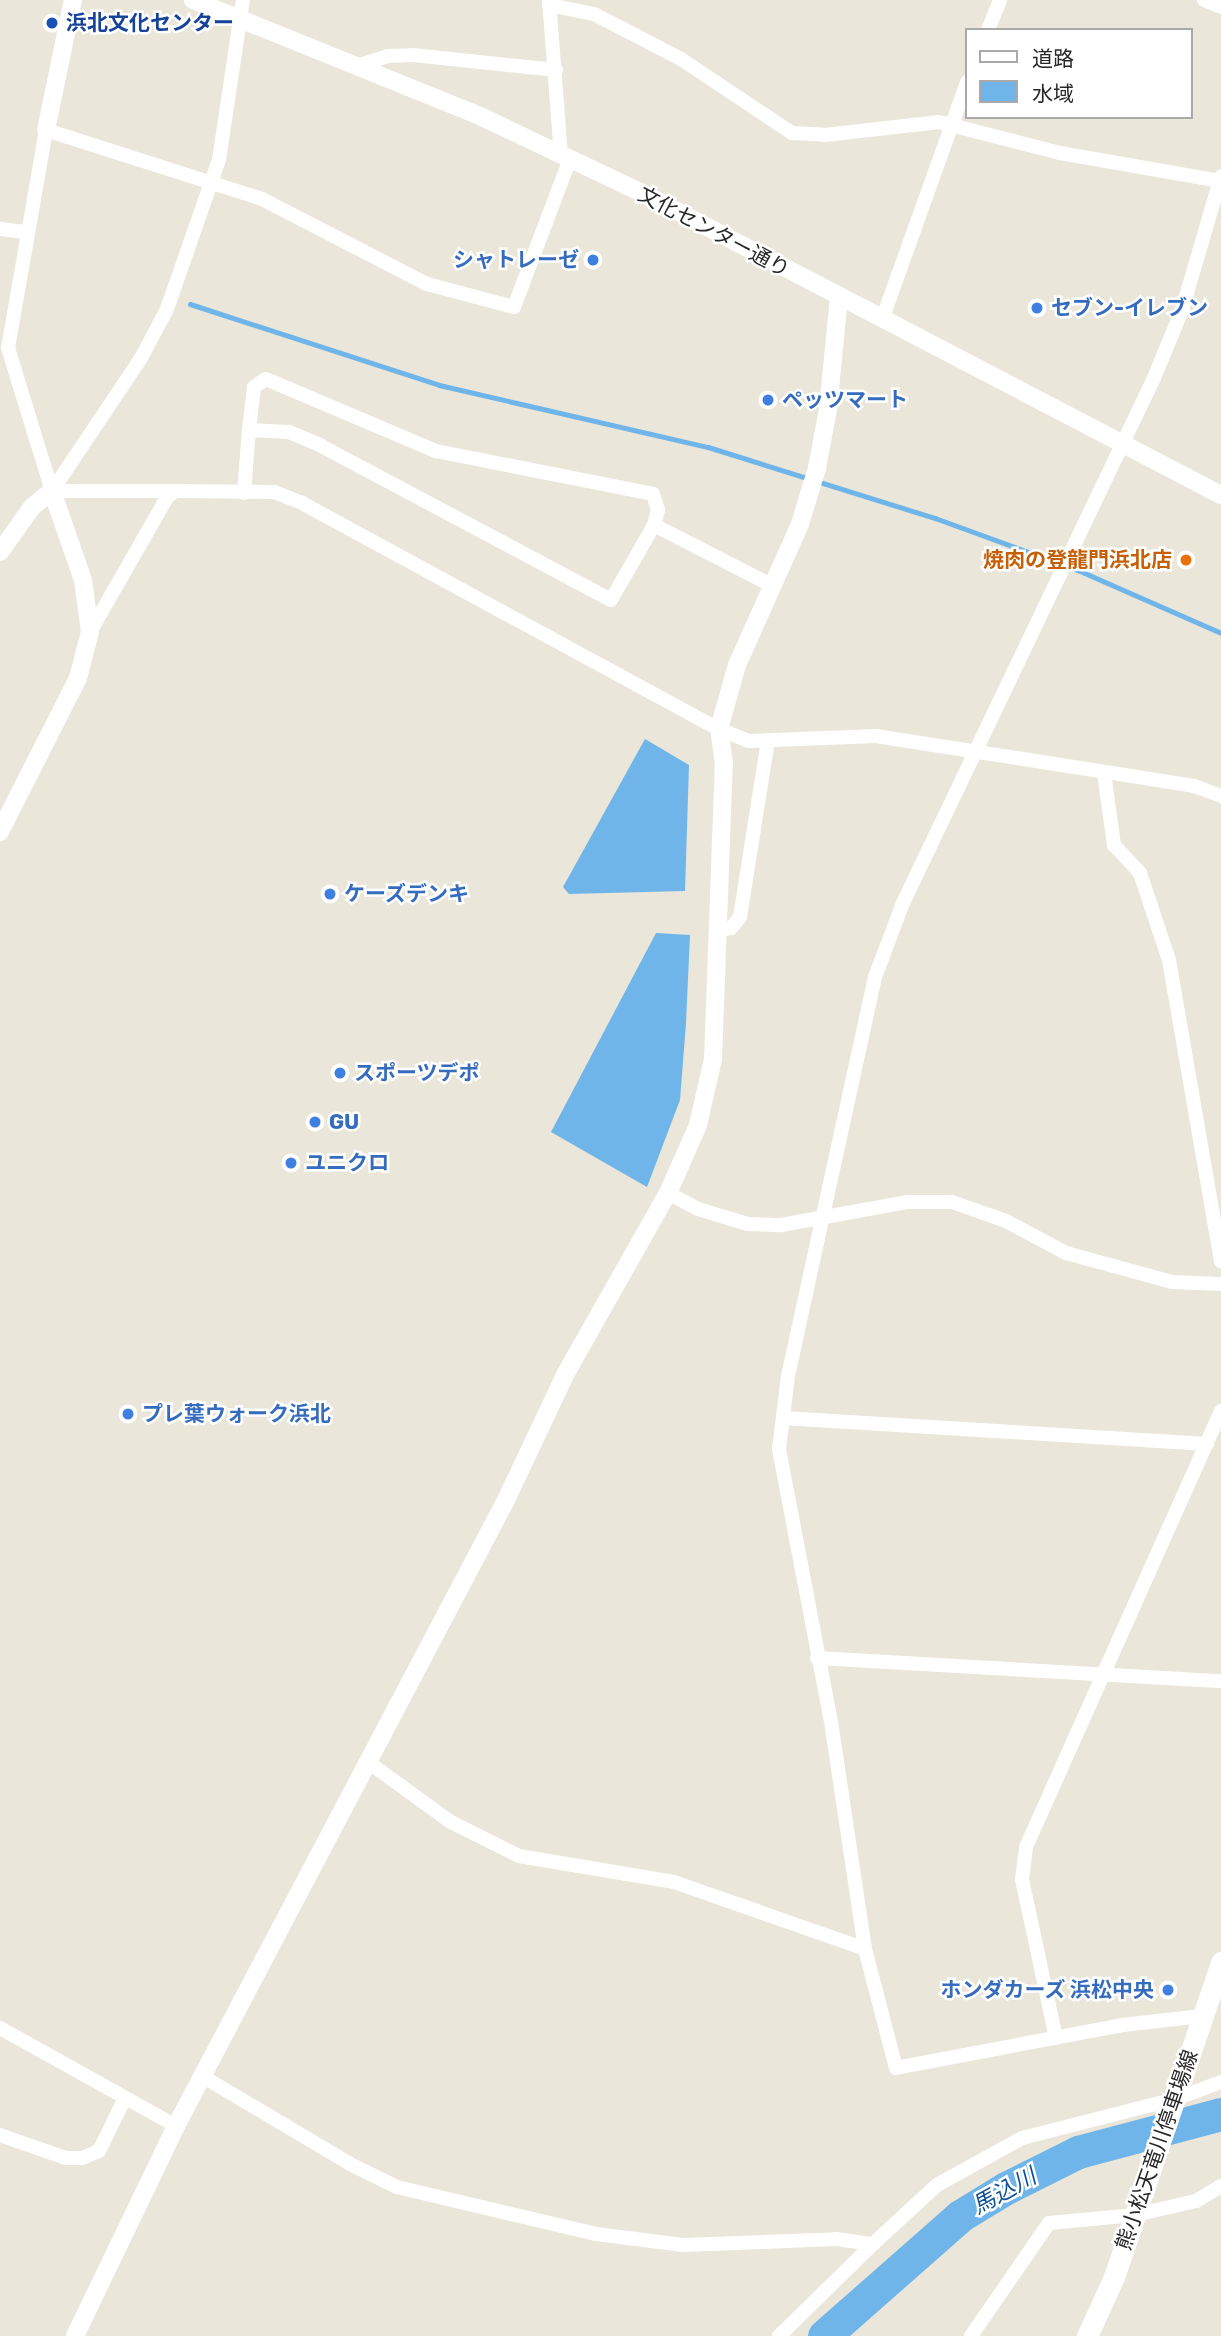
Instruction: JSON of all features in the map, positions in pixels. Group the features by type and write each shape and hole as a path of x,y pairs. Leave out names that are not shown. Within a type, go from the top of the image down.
{"main road":[{"name":"熊小松天竜川停車場線","path":"1091,2335 1137,2211 1221,1962"}],"street":[{"path":"73,0 25,232 4,350 83,580 90,632"},
{"name":"文化センター通り","path":"193,0 242,9 565,157 883,317 1221,495"},
{"path":"989,28 1000,0"},
{"path":"1204,0 1221,7"},
{"path":"46,130 213,182 276,205 427,284 514,307 565,157 549,3 594,14 681,59 792,133 825,135 906,123 952,125 1059,153 1221,179 1182,310 1124,444 903,903 874,977 822,1215 783,1418 781,1461 865,1949 896,2068 1056,2038 1202,2016"},
{"path":"0,551 32,507 52,491 152,338 167,309 213,182 242,9"},
{"path":"360,65 388,56 413,55 556,70"},
{"path":"883,317 965,88"},
{"path":"0,229 25,232"},
{"path":"75,2336 176,2126 506,1500 566,1373 668,1193 698,1125 713,1059 724,764 719,729 737,665 773,586 817,468 828,409 839,296"},
{"path":"244,493 249,430 254,387 266,379 446,454 653,494 658,503 654,525 611,600 320,444 289,432 249,430"},
{"path":"52,491 274,492 302,503 719,729 749,741 876,736 1194,786 1221,796"},
{"path":"0,832 79,678 90,632 155,513 176,491"},
{"path":"654,525 773,586"},
{"path":"717,931 731,928 742,911 768,741"},
{"path":"1104,773 1114,845 1140,873 1169,960 1221,1262"},
{"path":"668,1193 698,1209 748,1224 781,1225 822,1215 908,1202 952,1202 1006,1221 1066,1253 1172,1283 1221,1284"},
{"path":"1056,2038 1022,1870 1026,1847 1221,1411"},
{"path":"783,1418 1207,1444"},
{"path":"817,1658 1221,1682"},
{"path":"368,1762 451,1822 519,1856 674,1882 865,1949"},
{"path":"0,2028 176,2126"},
{"path":"202,2076 350,2164 397,2187 596,2234 683,2245 836,2239 873,2244"},
{"path":"779,2336 937,2185 1022,2138 1173,2105 1221,2082"},
{"path":"0,2135 66,2158 82,2158 99,2151 125,2098"},
{"path":"971,2336 1049,2223 1196,2200 1221,2186"}],"water":[{"path":"645,739 689,765 685,891 569,894 563,887"},
{"path":"656,933 690,935 680,1100 647,1187 551,1132"}],"waterway":[{"path":"190,304 439,385 708,447 935,518 1080,571 1221,633"},
{"name":"馬込川","path":"824,2336 960,2216 1006,2188 1078,2152 1221,2114"}],"place":[{"name":"浜北文化センター","path":"52,23"},
{"name":"シャトレーゼ","path":"593,260"},
{"name":"セブン-イレブン","path":"1037,308"},
{"name":"ペッツマート","path":"768,400"},
{"name":"焼肉の登龍門浜北店","path":"1186,560"},
{"name":"ケーズデンキ","path":"330,894"},
{"name":"スポーツデポ","path":"340,1073"},
{"name":"GU","path":"315,1122"},
{"name":"ユニクロ","path":"291,1163"},
{"name":"プレ葉ウォーク浜北","path":"128,1414"},
{"name":"ホンダカーズ 浜松中央","path":"1168,1990"}]}
